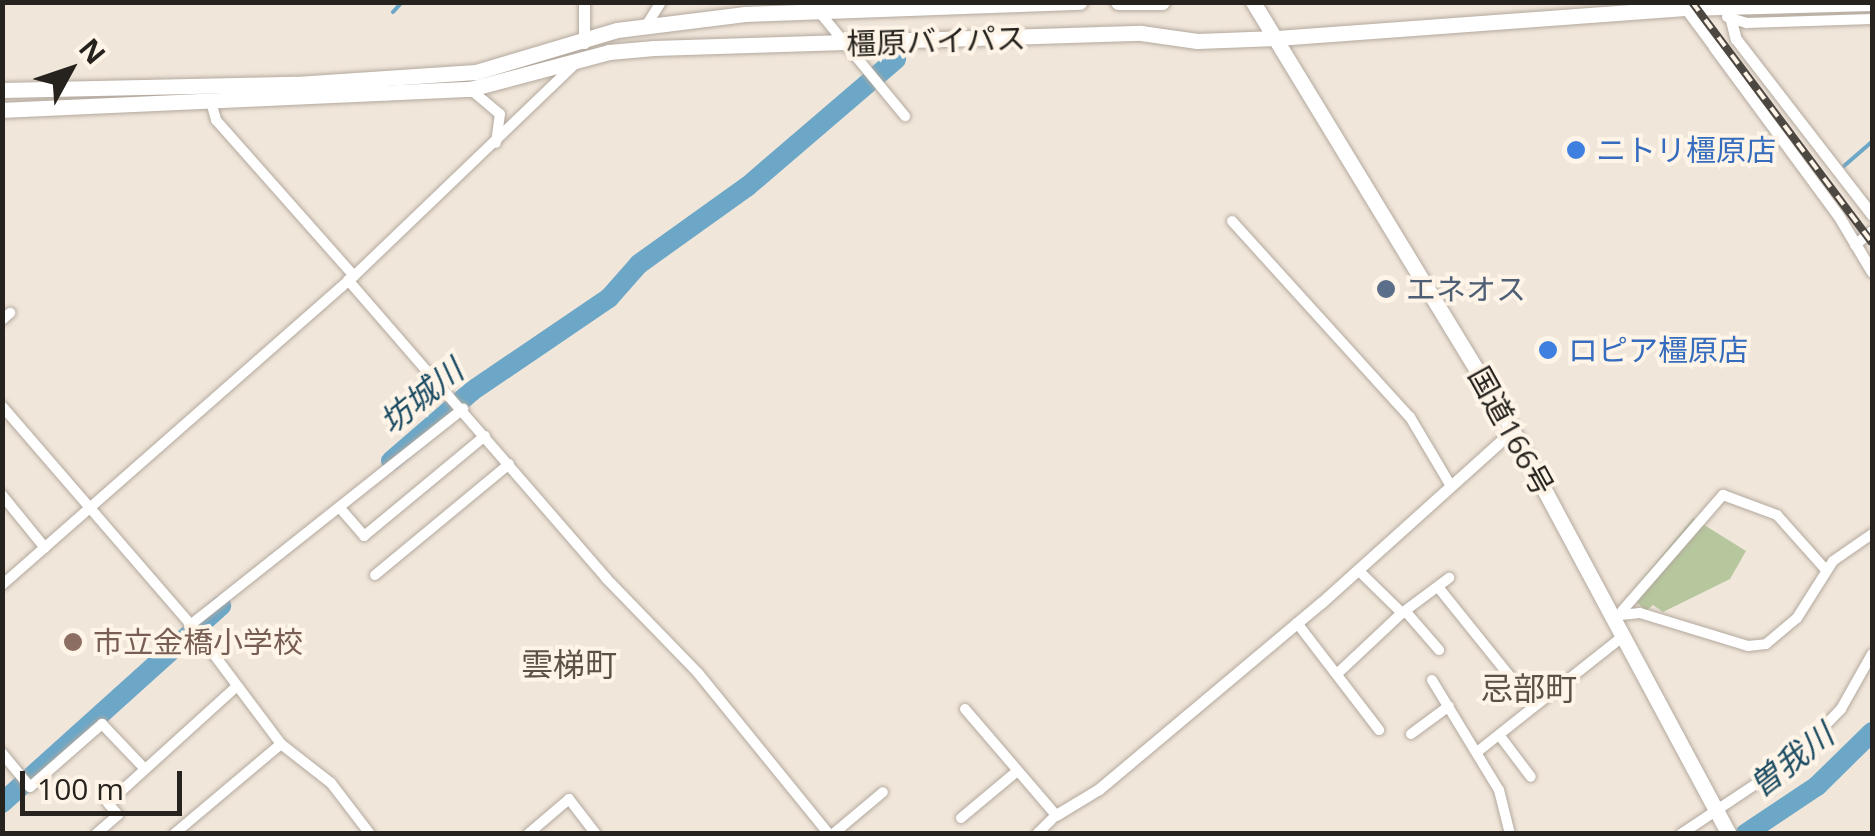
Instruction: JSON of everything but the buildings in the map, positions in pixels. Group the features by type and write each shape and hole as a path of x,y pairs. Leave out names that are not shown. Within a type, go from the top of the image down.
{"highway":[{"name":"橿原バイパス","path":"2,90 296,84 476,72 584,40 645,27 814,7 1080,2"},
{"path":"1118,2 1162,2"},
{"name":"国道166号","path":"1253,2 1512,431 1617,614 1622,637 1730,834"},
{"path":"1068,3 1071,36"},
{"name":"橿原バイパス","path":"2,110 470,89 578,61 654,48 1071,36 1277,38 1683,5 1728,12 1872,3"}],"street":[{"path":"4,582 351,278 496,144 578,61 584,40 584,2"},
{"path":"645,27 662,2"},
{"path":"1683,5 1872,272"},
{"path":"814,7 850,44 905,116"},
{"path":"1728,12 1748,23 1872,19"},
{"path":"1728,12 1736,39 1872,215"},
{"path":"470,89 500,114 496,144"},
{"path":"211,102 216,120 509,464 698,673 831,834 883,792"},
{"path":"1232,221 1410,417 1451,486"},
{"path":"1855,245 1872,231"},
{"path":"193,629 459,405"},
{"path":"2,406 193,629 280,744 331,783 370,834"},
{"path":"1037,834 1056,815 1099,788 1298,623 1512,431"},
{"path":"340,508 364,536 485,436"},
{"path":"375,575 509,464"},
{"path":"2,495 46,548"},
{"path":"1826,570 1777,515 1723,496 1617,614 1757,647 1789,626 1826,570 1872,534"},
{"path":"1358,570 1438,650"},
{"path":"1338,673 1449,578"},
{"path":"1438,588 1533,705"},
{"path":"1298,623 1379,730"},
{"path":"1478,752 1622,637"},
{"path":"1681,834 1792,760 1854,692 1872,654"},
{"path":"1432,680 1502,797 1510,834"},
{"path":"96,834 118,815 108,803 237,686"},
{"path":"1411,734 1449,706"},
{"path":"965,709 1056,815"},
{"path":"2,753 26,782 102,724 144,768"},
{"path":"1500,736 1531,777"},
{"path":"174,834 280,744"},
{"path":"961,818 1016,772"},
{"path":"528,834 569,799 596,834"}],"green space":[{"path":"1693,518 1746,551 1730,579 1663,612 1653,605 1646,611 1629,595"}],"waterway":[{"path":"393,12 402,2"},
{"name":"坊城川","path":"391,461 472,391 609,298 639,264 748,186 896,59"},
{"path":"1844,166 1872,142"},
{"name":"坊城川","path":"2,803 221,606"},
{"name":"曽我川","path":"1745,834 1817,786 1872,732"}],"railway":[{"path":"1692,2 1872,243"}],"place":[{"name":"ニトリ橿原店","path":"1576,150"},
{"name":"エネオス","path":"1386,289"},
{"name":"ロピア橿原店","path":"1548,350"},
{"name":"市立金橋小学校","path":"73,642"}],"district":[{"name":"雲梯町","path":"569,664"},
{"name":"忌部町","path":"1529,688"}]}
